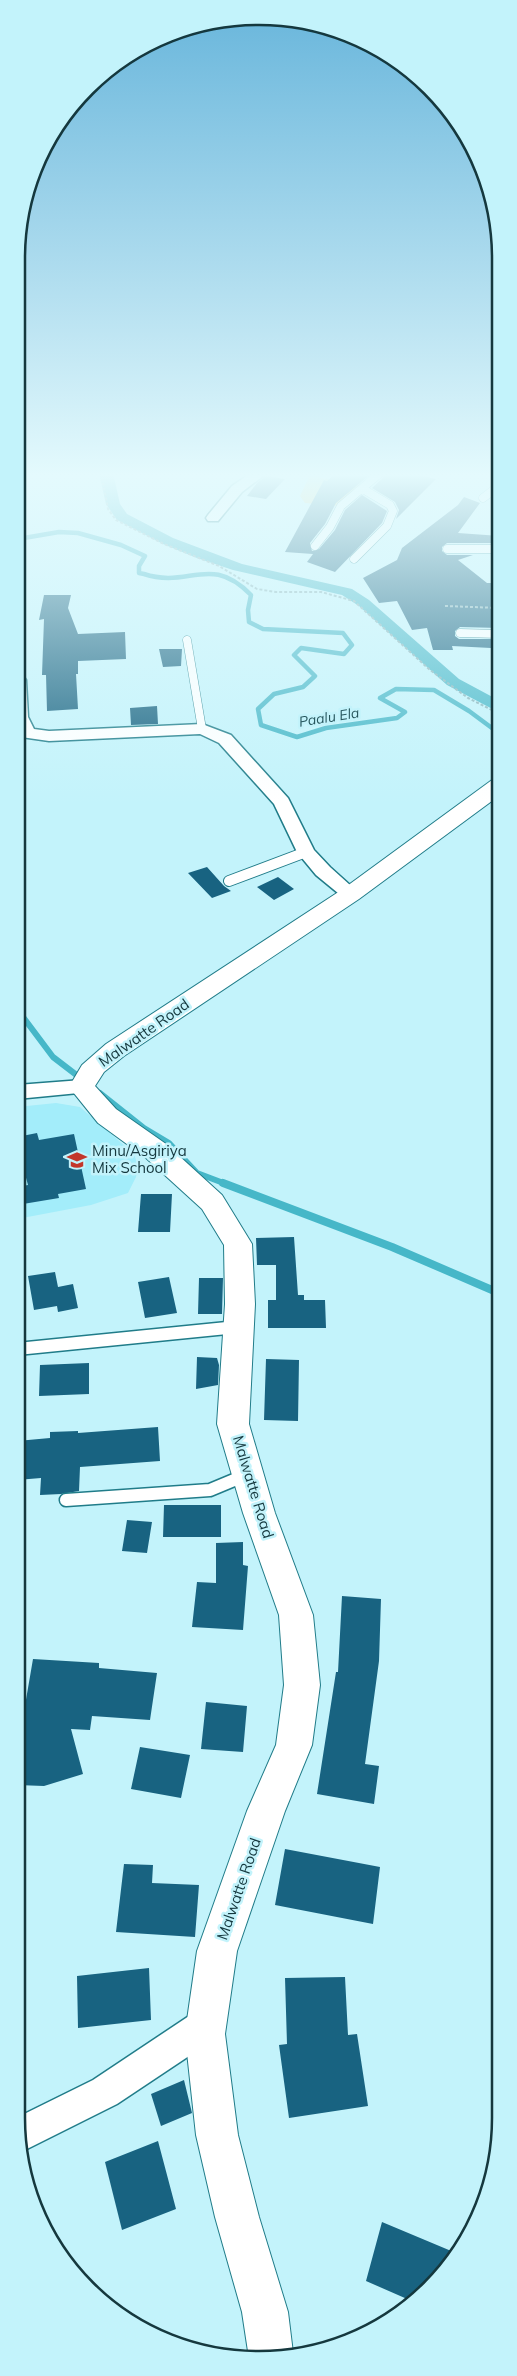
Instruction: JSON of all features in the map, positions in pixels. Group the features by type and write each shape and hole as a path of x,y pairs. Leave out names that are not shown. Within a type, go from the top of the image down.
{"street":[{"path":"25,728 27,733 49,736 202,729 225,739 282,802 306,852 323,871 351,894"},
{"name":"Malwatte Road","path":"269,2351 265,2312 237,2217 217,2134 206,2034 217,1951 266,1811 294,1745 302,1685 301,1654 296,1615 259,1513 233,1424 239,1327 238,1244 212,1202 156,1152 107,1116 82,1087 84,1078 91,1070 115,1050 351,894 492,791"},
{"path":"25,1091 82,1087"},
{"path":"25,2132 105,2092 207,2024"}],"lane":[{"path":"460,633 492,634"},
{"path":"187,640 202,729"},
{"path":"229,881 306,852"},
{"path":"25,1348 239,1327"},
{"path":"66,1500 210,1490 248,1474"}],"path":[{"path":"248,584 257,589 276,592 321,592 354,601 430,670 468,698 492,710"},
{"path":"445,606 492,608"}],"shaded area":[{"name":"Minu/Asgiriya Mix School","path":"56,1103 80,1107 134,1154 138,1166 136,1177 128,1193 91,1205 25,1217 25,1106"}],"building":[{"path":"367,584 492,584 492,628 460,627 455,631 455,636 459,639 491,639 491,648 452,646 453,650 433,650 427,628 412,630 397,601 379,603"},
{"path":"44,595 71,595 68,608 78,634 125,632 126,659 78,661 78,674 76,674 78,709 47,711 46,675 42,675 44,619 39,620"},
{"path":"159,649 182,649 181,666 163,667"},
{"path":"157,706 158,724 131,725 130,708"},
{"path":"207,867 231,891 212,898 188,873"},
{"path":"278,877 294,889 274,900 257,887"},
{"path":"37,1133 39,1140 74,1134 86,1189 58,1194 59,1198 25,1204 25,1186 28,1185 25,1174 25,1135"},
{"path":"141,1194 172,1194 170,1232 138,1232"},
{"path":"294,1237 298,1295 304,1295 304,1300 325,1300 326,1328 268,1328 268,1300 276,1300 276,1265 257,1265 256,1238"},
{"path":"55,1272 58,1287 73,1284 78,1308 58,1312 57,1306 34,1310 28,1276"},
{"path":"169,1277 177,1313 145,1318 138,1282"},
{"path":"199,1278 223,1278 222,1314 198,1314"},
{"path":"197,1357 217,1358 219,1365 218,1385 196,1389"},
{"path":"266,1359 299,1360 298,1421 264,1420"},
{"path":"89,1363 89,1394 39,1396 40,1365"},
{"path":"158,1427 160,1461 80,1467 79,1491 40,1495 41,1478 25,1479 25,1440 50,1438 50,1432 78,1431 78,1433"},
{"path":"164,1505 221,1505 221,1537 163,1537"},
{"path":"127,1520 152,1522 147,1553 122,1551"},
{"path":"243,1542 243,1565 248,1566 243,1630 192,1627 197,1582 216,1583 216,1543"},
{"path":"342,1596 381,1599 379,1661 365,1764 379,1766 374,1804 317,1794 336,1672 338,1672"},
{"path":"33,1659 99,1663 99,1668 157,1673 150,1720 92,1716 90,1730 71,1729 83,1774 44,1786 25,1785 25,1706"},
{"path":"206,1702 247,1706 243,1752 201,1749"},
{"path":"140,1747 190,1755 181,1798 131,1789"},
{"path":"285,1849 380,1867 373,1924 275,1905"},
{"path":"124,1864 153,1865 152,1883 199,1885 195,1937 116,1932"},
{"path":"149,1968 151,2020 78,2028 77,1976"},
{"path":"345,1977 348,2035 357,2034 368,2106 289,2118 279,2045 287,2044 285,1978"},
{"path":"184,2080 192,2113 161,2126 151,2094"},
{"path":"158,2141 176,2209 122,2230 105,2162"},
{"path":"382,2222 450,2251 424,2283 406,2298 366,2281"}],"waterway":[{"name":"Paalu Ela","path":"237,584 251,595 248,610 249,622 263,629 343,633 352,645 344,654 301,648 294,655 315,676 303,687 274,694 258,709 261,725 297,737 326,728 397,718 405,712 380,698 396,689 434,690 469,711 492,728"},
{"path":"312,584 347,592 364,603 453,682 492,704"},
{"path":"25,1020 53,1057 83,1080"},
{"path":"100,1093 144,1128 169,1143 197,1173 226,1184"},
{"path":"223,1183 392,1247 492,1290"}],"place":[{"name":"Minu/Asgiriya Mix School","path":"77,1160"}]}
